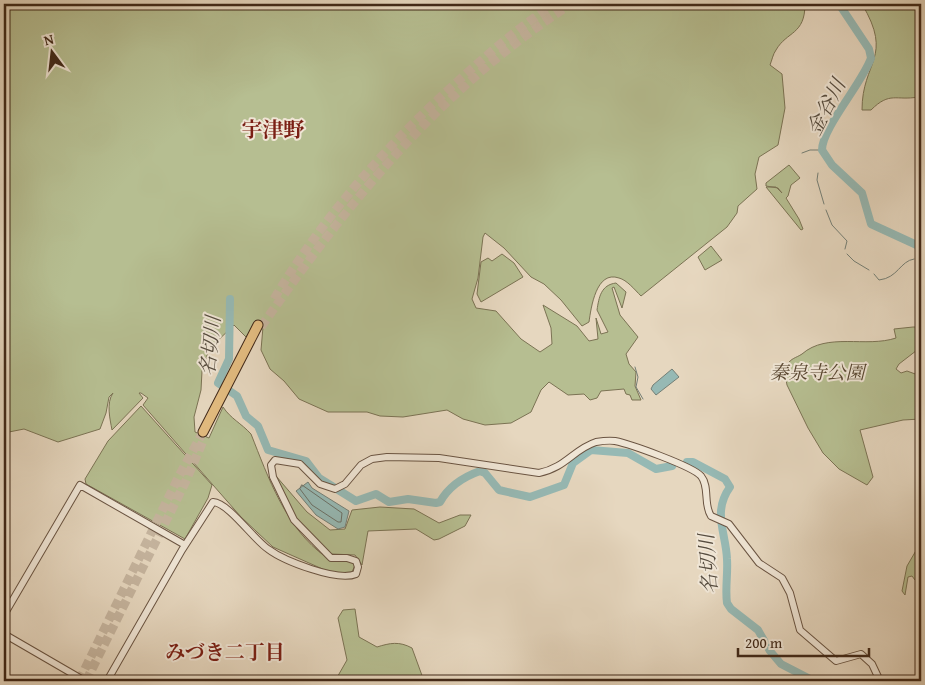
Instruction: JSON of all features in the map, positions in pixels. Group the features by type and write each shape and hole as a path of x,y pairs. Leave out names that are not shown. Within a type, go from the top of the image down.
{"highway":[{"path":"204,433 260,326"}],"street":[{"path":"107,681 185,545 211,504 216,502 269,550 324,574 353,575 358,567 356,560 331,558 294,520 273,477 271,465 275,460 300,464 320,484 337,489 361,464 379,458 439,458 539,473 549,471 565,463 586,446 603,441 614,441 670,460 699,474 706,484 709,512 725,522 744,541 759,563 785,582 802,632 836,661 862,654 872,664 880,681"},
{"path":"4,615 80,485 185,545"},
{"path":"4,634 85,681"}],"green space":[{"path":"4,4 805,4 802,22 795,32 780,44 774,53 770,65 782,74 785,108 778,145 759,157 755,174 757,189 738,206 737,213 727,227 641,296 622,279 611,277 605,280 596,292 589,322 582,326 561,300 544,284 531,277 504,248 485,233 483,237 478,278 472,299 476,308 496,311 521,339 540,352 552,344 551,328 543,305 577,326 589,341 598,339 596,318 601,334 608,332 597,310 600,296 604,289 616,283 626,292 622,308 614,287 612,288 620,315 638,337 626,354 629,364 636,372 635,386 641,400 632,400 624,389 601,391 597,398 590,400 584,394 568,395 549,382 541,390 531,412 511,423 485,425 463,419 447,410 403,417 380,416 367,412 328,412 299,399 284,381 270,369 261,350 263,327 257,323 246,337 234,325 209,349 202,371 201,390 194,417 195,432 209,438 223,407 229,415 251,434 280,501 300,532 326,557 333,560 348,561 355,565 352,572 336,573 327,571 273,547 241,517 143,405 148,398 141,393 139,393 143,398 112,430 109,406 113,393 109,397 100,429 58,442 24,429 4,433"},
{"path":"862,4 921,4 921,93 918,97 888,99 871,110 862,110 866,80 874,59 876,36"},
{"path":"789,165 800,178 791,185 786,198 803,229 801,230 766,187 772,187 766,186 766,183"},
{"path":"711,246 722,260 705,270 698,257"},
{"path":"502,254 514,263 523,277 481,302 477,294 481,262 488,258 492,261"},
{"name":"秦泉寺公園","path":"921,327 921,347 899,364 896,369 901,373 907,371 918,375 921,383 921,419 903,420 860,430 873,477 867,485 839,469 823,453 808,428 787,385 785,374 789,373 787,365 792,359 812,347 835,342 884,341 896,338 894,329"},
{"path":"141,406 212,485 208,498 185,539 86,484 85,479 108,441"},
{"path":"276,476 307,512 330,530 345,529 352,510 380,507 414,509 439,523 460,515 471,515 465,526 434,540 416,529 368,531 362,565 355,555 332,554 314,539 296,519"},
{"path":"921,542 921,581 915,580 912,576 908,577 905,595 902,591 907,566"},
{"path":"355,609 359,637 377,647 394,643 412,648 424,681 335,681 347,660 338,618 343,610"}],"water":[{"path":"672,369 679,377 656,395 651,389 653,385"},
{"path":"308,482 312,488 349,511 345,527 338,529 316,515 296,491"}],"waterway":[{"name":"金谷川","path":"839,4 869,49 871,58 867,68 835,118 824,141 822,150 832,165 862,193 871,224 921,247"},
{"path":"802,153 810,150 822,150"},
{"path":"818,173 817,180 824,204"},
{"path":"826,210 832,225 847,241 845,249"},
{"path":"847,254 854,261 869,270"},
{"path":"874,274 879,280 885,279 895,273 909,260 914,259"},
{"name":"名切川","path":"230,299 229,359 218,383 237,396 246,416 258,426 268,450 306,461 319,478 356,501 376,494 389,502 408,499 436,503 440,502 457,483 480,471 485,473 499,490 530,497 564,485 573,463 591,450 628,453 656,469 672,466"},
{"path":"635,367 638,377 636,387 643,399"},
{"name":"名切川","path":"687,462 693,462 725,479 730,487 725,496 721,514 727,559 727,603 731,609 758,630 770,651 781,664 814,681"}],"tunnel":[{"path":"274,299 335,211 381,157 457,82 492,51 555,4"},
{"path":"261,327 328,235 400,150 439,110 480,73 524,37 571,4"},
{"path":"79,681 179,476 203,432"},
{"path":"86,681 185,483 203,441"}],"district":[{"name":"宇津野","path":"273,130"},
{"name":"みづき二丁目","path":"225,652"}]}
